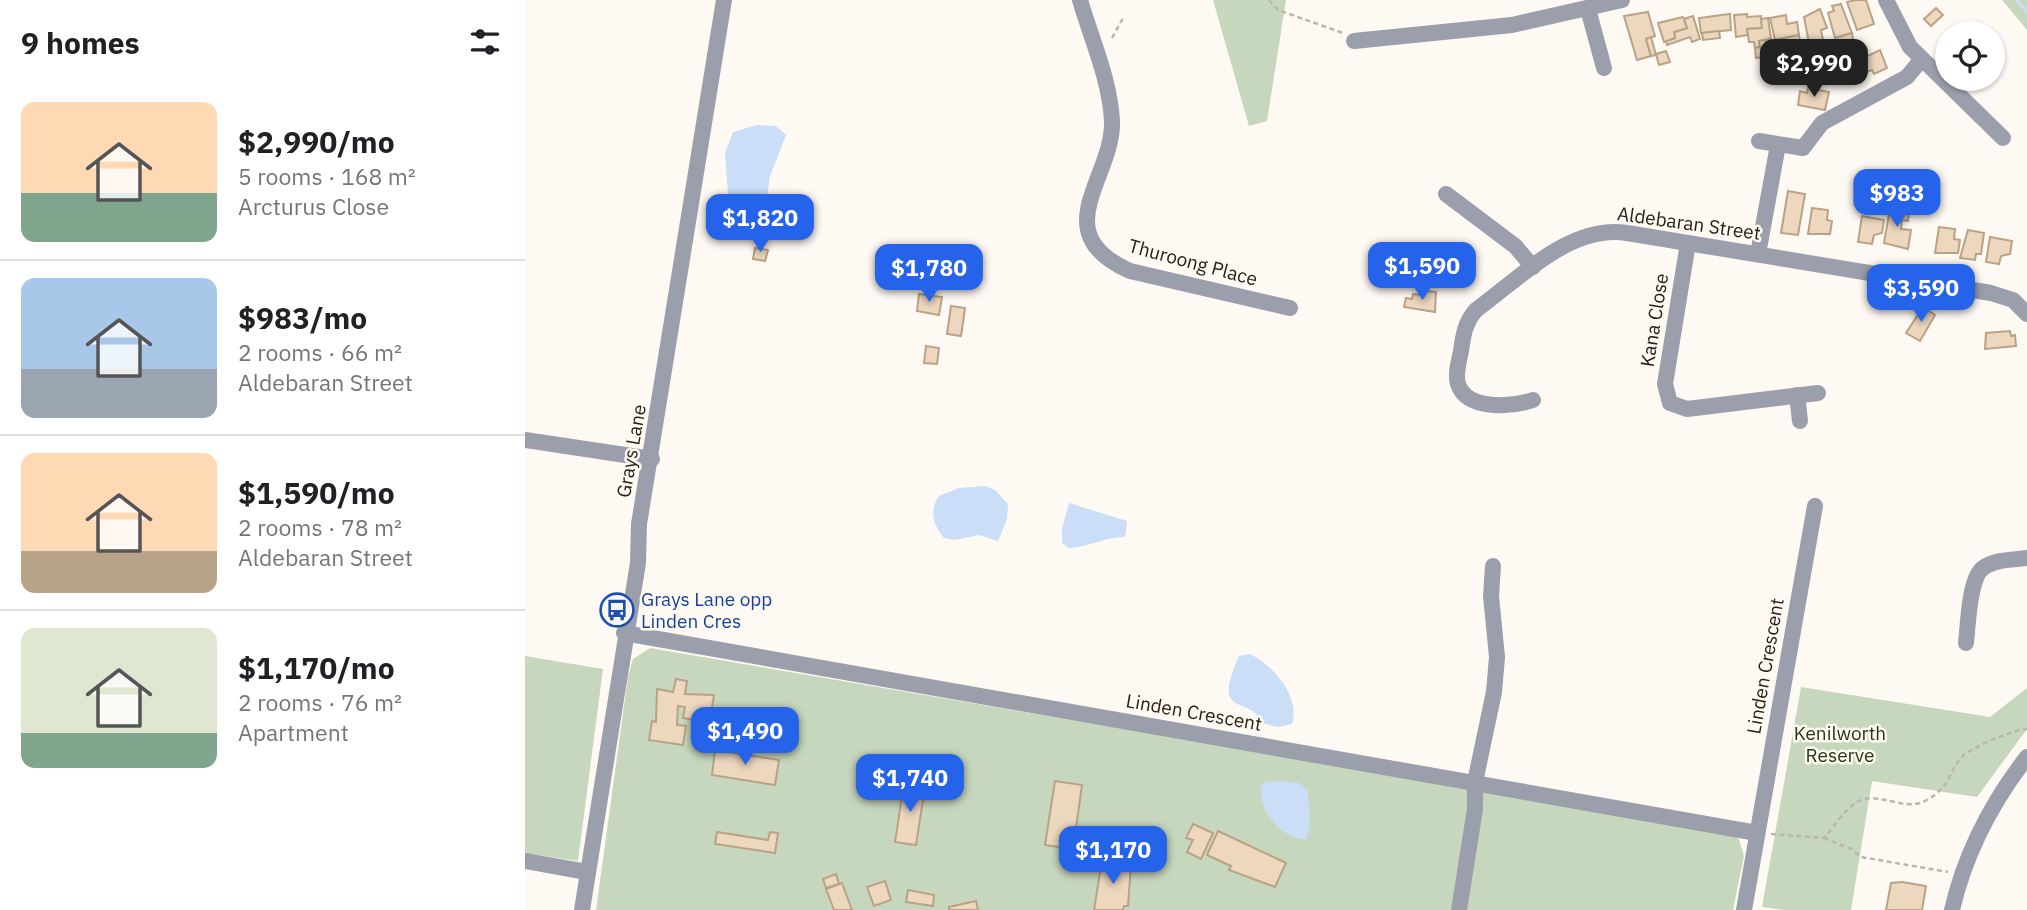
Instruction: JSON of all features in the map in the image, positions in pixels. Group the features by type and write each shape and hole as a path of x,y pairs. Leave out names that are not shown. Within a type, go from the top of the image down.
{"street":[{"name":"Grays Lane","path":"582,910 624,633 638,563 639,524 652,459 724,0"},
{"name":"Thuroong Place","path":"1080,0 1107,92 1112,120 1108,152 1087,206 1087,222 1097,245 1114,263 1130,271 1290,307"},
{"path":"1354,41 1512,26 1622,0"},
{"path":"1886,0 1904,37 1921,60 2003,138"},
{"path":"1588,9 1604,68"},
{"path":"1759,141 1803,148 1822,123 1907,77 1921,60"},
{"path":"1758,254 1778,145"},
{"path":"1446,194 1515,246 1533,267"},
{"name":"Aldebaran Street","path":"1533,400 1513,406 1475,401 1461,389 1457,376 1463,336 1473,314 1533,267 1575,240 1603,232 1758,254 1991,293 2013,300 2027,314"},
{"name":"Kana Close","path":"1688,243 1665,384 1665,407 1687,409 1818,393"},
{"path":"1792,397 1800,421"},
{"path":"525,440 652,459"},
{"name":"Linden Crescent","path":"1744,910 1815,506"},
{"path":"1966,643 1978,568 2027,558"},
{"path":"1459,910 1475,809 1475,782 1494,692 1497,657 1491,596 1493,566"},
{"name":"Linden Crescent","path":"624,633 1757,833"},
{"path":"1952,910 1962,876 1987,818 2027,757"},
{"path":"525,862 587,872"}],"path":[{"path":"1269,0 1278,10 1326,24 1354,41"},
{"path":"1112,38 1122,20 1127,19"},
{"path":"1824,838 1857,802 1872,799 1909,806 1927,800 1949,782 1962,757 2013,731 2027,729"},
{"path":"1757,833 1824,838 1851,849 1861,857 1962,876"}],"green space":[{"path":"1213,0 1286,0 1267,121 1249,126"},
{"path":"2002,0 2027,0 2027,30"},
{"path":"650,648 1726,832 1739,839 1744,856 1733,910 596,910 628,677 633,659"},
{"path":"525,656 603,669 578,861 525,853"},
{"name":"Kenilworth Reserve","path":"1801,687 1990,717 2027,688 2027,729 1977,797 1872,781 1851,910 1784,910 1762,907"}],"water":[{"path":"757,125 776,126 786,135 770,176 766,205 753,229 726,239 718,239 728,194 725,153 733,132"},
{"path":"985,486 995,490 1008,504 1007,519 998,541 979,535 955,540 944,538 937,528 933,512 939,496 959,488"},
{"path":"1069,503 1127,521 1125,537 1069,548 1062,543 1062,529"},
{"path":"1250,654 1276,674 1289,693 1294,714 1292,724 1278,727 1262,723 1256,714 1230,698 1231,676 1239,656"},
{"path":"1266,782 1299,783 1308,791 1310,826 1306,840 1280,829 1264,805 1261,786"}],"building":[{"path":"1866,0 1874,24 1857,30 1847,2"},
{"path":"1841,4 1852,33 1835,38 1828,13 1834,11 1832,6"},
{"path":"1936,8 1943,15 1931,26 1924,19"},
{"path":"1820,9 1827,28 1821,30 1823,40 1809,43 1804,17"},
{"path":"1648,12 1655,36 1646,39 1651,56 1637,60 1624,16"},
{"path":"1730,14 1731,30 1701,33 1699,18"},
{"path":"1747,14 1747,17 1761,16 1762,28 1747,29 1748,35 1736,37 1734,15"},
{"path":"1786,15 1787,24 1797,22 1799,35 1775,40 1770,18"},
{"path":"1693,16 1700,39 1692,42 1690,37 1667,45 1666,41 1675,38 1674,32 1687,28 1684,19"},
{"path":"1683,17 1687,28 1674,32 1675,38 1664,42 1658,23"},
{"path":"1768,18 1771,39 1759,41 1760,47 1755,48 1754,42 1749,42 1747,29 1762,28 1761,19"},
{"path":"1719,31 1720,38 1703,40 1702,33"},
{"path":"1852,33 1853,40 1837,44 1835,38"},
{"path":"1799,35 1800,43 1776,47 1775,40"},
{"path":"1651,37 1656,55 1651,56 1646,39"},
{"path":"1771,39 1773,56 1756,58 1755,48 1760,47 1759,41"},
{"path":"1880,50 1887,68 1874,74 1872,70 1863,73 1857,61"},
{"path":"1666,51 1670,62 1659,65 1656,54"},
{"path":"1837,61 1842,71 1831,77 1826,67"},
{"path":"1808,88 1829,92 1825,110 1798,105 1800,91 1807,93"},
{"path":"1788,191 1805,194 1798,235 1781,233"},
{"path":"1812,208 1828,210 1827,220 1832,221 1830,234 1808,234"},
{"path":"1890,208 1909,211 1908,221 1902,220 1901,229 1911,230 1908,249 1884,243"},
{"path":"1862,216 1884,220 1882,233 1874,235 1872,244 1858,242"},
{"path":"1939,227 1955,229 1954,239 1960,240 1958,253 1935,253"},
{"path":"1968,230 1984,233 1981,254 1976,254 1975,260 1960,258"},
{"path":"1990,237 2012,241 2010,254 2001,256 1999,264 1986,262"},
{"path":"755,248 768,250 765,261 753,259"},
{"path":"1424,291 1436,292 1435,312 1404,307 1406,298 1412,299 1413,294 1423,295"},
{"path":"919,294 942,297 939,315 917,311"},
{"path":"951,306 965,308 961,336 947,334"},
{"path":"1923,307 1935,315 1920,341 1906,333"},
{"path":"2010,331 2011,336 2015,335 2016,346 1985,349 1986,333"},
{"path":"926,346 939,348 937,364 924,363"},
{"path":"676,679 687,681 685,694 714,695 711,713 702,712 700,721 683,718 685,707 678,706 677,725 686,726 683,745 649,740 652,721 656,722 657,689 673,692"},
{"path":"715,750 779,760 775,785 712,775"},
{"path":"1055,781 1082,785 1073,849 1045,845"},
{"path":"904,783 925,787 916,845 895,842"},
{"path":"1193,824 1213,833 1201,859 1187,852 1193,840 1186,838"},
{"path":"1218,831 1286,863 1275,887 1229,870 1231,866 1207,855"},
{"path":"717,832 768,840 770,832 778,833 775,853 715,844"},
{"path":"1102,860 1131,864 1128,906 1124,906 1123,910 1094,910"},
{"path":"836,874 839,884 826,888 823,879"},
{"path":"885,881 891,900 874,906 867,887"},
{"path":"842,883 852,910 834,910 826,889"},
{"path":"1891,883 1926,886 1922,910 1886,910"},
{"path":"908,890 934,895 933,906 906,902"},
{"path":"976,901 978,910 949,910 949,907"}],"waterway":[{"path":"2017,0 2027,12"}],"place":[{"name":"Grays Lane opp Linden Cres","path":"617,610"}]}
